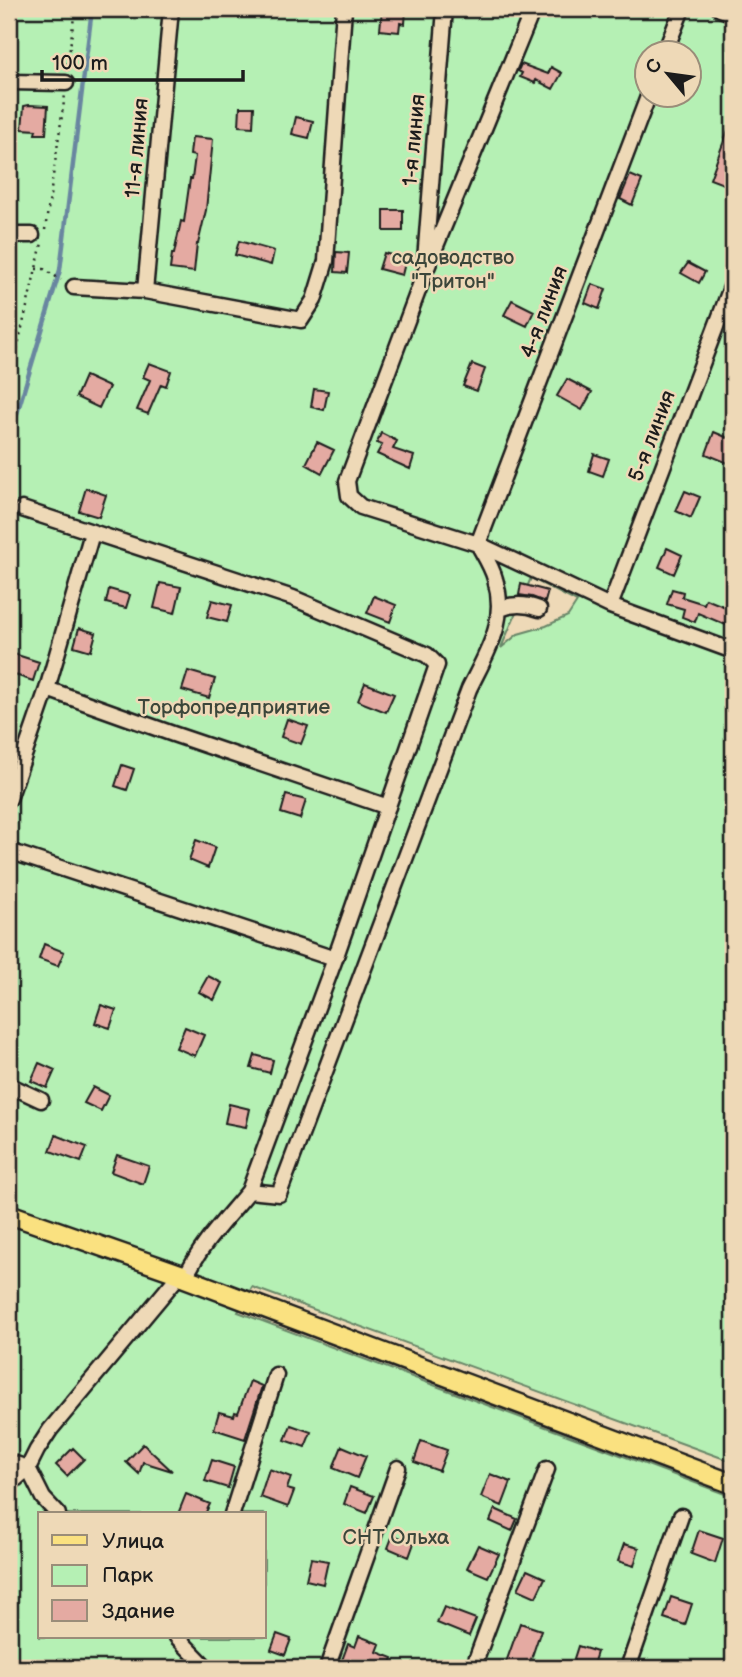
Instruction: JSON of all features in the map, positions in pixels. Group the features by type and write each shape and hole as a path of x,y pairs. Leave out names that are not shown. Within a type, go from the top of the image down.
{"main road":[{"path":"9,1214 182,1276 733,1483"}],"street":[{"name":"11-я линия","path":"145,291 171,9"},
{"path":"74,287 145,291 301,320 314,300 326,261 345,9"},
{"name":"1-я линия","path":"424,275 445,9"},
{"path":"533,9 424,275 347,481 349,496 361,507 478,544 610,606 733,652"},
{"path":"671,38 682,9"},
{"path":"720,9 733,14"},
{"path":"9,82 66,83"},
{"name":"4-я линия","path":"478,544 644,108"},
{"path":"9,235 32,235"},
{"name":"5-я линия","path":"610,606 733,282"},
{"path":"9,1485 28,1468 50,1430 182,1276 209,1238 249,1191 335,959 438,665 426,655 293,598 22,509"},
{"path":"9,799 47,689 92,533"},
{"path":"249,1191 279,1194 469,689 495,636 500,609 495,578 478,544"},
{"path":"500,609 519,604 540,609"},
{"path":"47,689 388,807"},
{"path":"9,850 335,959"},
{"path":"9,1085 41,1100"},
{"path":"233,1512 276,1375"},
{"path":"9,1462 28,1468 43,1498 56,1512"},
{"path":"327,1668 398,1468"},
{"path":"473,1668 547,1469"},
{"path":"628,1668 681,1516"},
{"path":"191,1643 207,1668"}],"path":[{"path":"9,383 44,233 75,9"},
{"path":"36,269 44,269 74,287"}],"green space":[{"path":"9,9 733,9 733,1462 252,1287 238,1312 733,1497 733,1668 9,1668","holes":["531,578 577,602 568,616 518,634 501,648"]}],"building":[{"path":"382,9 406,9 405,24 400,23 399,32 380,30"},
{"path":"521,64 548,74 551,67 562,73 553,89 536,80 535,83 520,77 522,73 518,71"},
{"path":"24,106 48,106 46,134 35,134 36,130 22,129"},
{"path":"240,107 254,107 253,127 239,126"},
{"path":"296,117 313,121 309,138 292,134"},
{"path":"732,119 733,181 731,187 710,179"},
{"path":"192,137 213,139 206,210 197,244 194,272 170,269 181,221 184,222 192,179 195,156 190,155"},
{"path":"630,175 642,180 632,205 620,199"},
{"path":"384,210 403,210 403,231 384,231"},
{"path":"239,241 274,251 271,265 235,255"},
{"path":"336,252 349,253 347,273 335,272"},
{"path":"384,253 406,259 402,275 379,269"},
{"path":"688,263 705,272 699,283 681,273"},
{"path":"592,284 606,289 599,309 585,303"},
{"path":"512,300 534,311 527,326 504,315"},
{"path":"149,363 171,371 166,386 161,384 148,414 137,410 150,380 143,377"},
{"path":"472,364 485,369 477,391 463,386"},
{"path":"85,376 109,387 99,408 76,397"},
{"path":"567,379 592,392 582,410 557,396"},
{"path":"314,389 328,391 324,410 311,407"},
{"path":"714,432 733,440 728,463 706,454"},
{"path":"381,433 397,441 393,449 414,456 410,469 377,454 382,445 377,443"},
{"path":"317,442 334,450 322,473 306,464"},
{"path":"594,454 609,459 603,476 589,471"},
{"path":"86,488 106,495 99,517 79,511"},
{"path":"685,491 700,497 691,518 676,511"},
{"path":"667,548 682,555 674,574 659,567"},
{"path":"160,583 181,587 175,613 154,608"},
{"path":"521,584 548,591 545,602 519,595"},
{"path":"109,589 130,595 126,608 106,603"},
{"path":"672,589 683,592 682,597 704,604 706,599 733,610 733,628 698,613 695,622 682,617 684,609 667,604"},
{"path":"374,596 396,605 390,622 367,613"},
{"path":"212,600 232,605 227,622 207,617"},
{"path":"79,628 96,633 91,651 74,646"},
{"path":"14,654 39,662 33,681 9,673"},
{"path":"188,671 215,679 209,698 182,690"},
{"path":"365,683 394,694 386,712 358,701"},
{"path":"287,719 308,726 301,744 281,737"},
{"path":"122,765 134,769 127,790 115,786"},
{"path":"286,795 306,800 300,819 281,813"},
{"path":"196,840 215,847 208,868 189,860"},
{"path":"44,944 64,952 58,966 39,959"},
{"path":"208,976 222,983 214,1000 199,992"},
{"path":"101,1005 116,1010 110,1028 95,1023"},
{"path":"185,1027 204,1035 195,1056 176,1048"},
{"path":"255,1055 273,1060 270,1073 251,1068"},
{"path":"39,1063 55,1070 47,1088 31,1081"},
{"path":"93,1087 109,1095 101,1111 84,1103"},
{"path":"229,1104 250,1109 246,1127 225,1123"},
{"path":"56,1135 87,1147 81,1162 50,1151"},
{"path":"117,1155 149,1166 143,1184 111,1172"},
{"path":"250,1381 262,1386 245,1439 214,1429 219,1412 234,1416 235,1412 238,1413"},
{"path":"291,1425 311,1432 305,1447 285,1440"},
{"path":"421,1441 447,1450 439,1471 414,1462"},
{"path":"143,1444 172,1471 143,1462 139,1474 126,1462"},
{"path":"342,1446 366,1456 357,1478 333,1468"},
{"path":"73,1448 84,1459 67,1476 56,1465"},
{"path":"212,1460 234,1467 228,1488 205,1481"},
{"path":"269,1469 291,1477 287,1489 294,1491 288,1507 260,1497"},
{"path":"490,1474 511,1482 502,1506 481,1497"},
{"path":"350,1487 374,1496 367,1513 344,1504"},
{"path":"186,1494 210,1504 206,1512 179,1512"},
{"path":"495,1509 517,1519 512,1531 490,1521"},
{"path":"699,1530 723,1538 715,1563 691,1554"},
{"path":"393,1535 414,1543 409,1557 388,1548"},
{"path":"624,1544 639,1548 634,1566 618,1561"},
{"path":"478,1545 499,1554 488,1577 467,1568"},
{"path":"311,1558 328,1561 323,1584 306,1580"},
{"path":"527,1570 545,1578 536,1597 518,1589"},
{"path":"671,1597 692,1604 685,1625 664,1618"},
{"path":"444,1607 476,1619 469,1636 437,1623"},
{"path":"520,1623 541,1630 528,1668 504,1668"},
{"path":"277,1634 291,1639 285,1655 271,1650"},
{"path":"359,1636 380,1644 377,1652 393,1658 389,1668 370,1668 355,1663 353,1668 341,1663 348,1644 355,1647"},
{"path":"578,1646 597,1652 592,1668 571,1668"}],"waterway":[{"path":"9,440 60,270 92,9"}],"park label":[{"name":"садоводство \"Тритон\"","path":"453,269"},
{"name":"Торфопредприятие","path":"234,707"},
{"name":"СНТ Ольха","path":"396,1537"}]}
